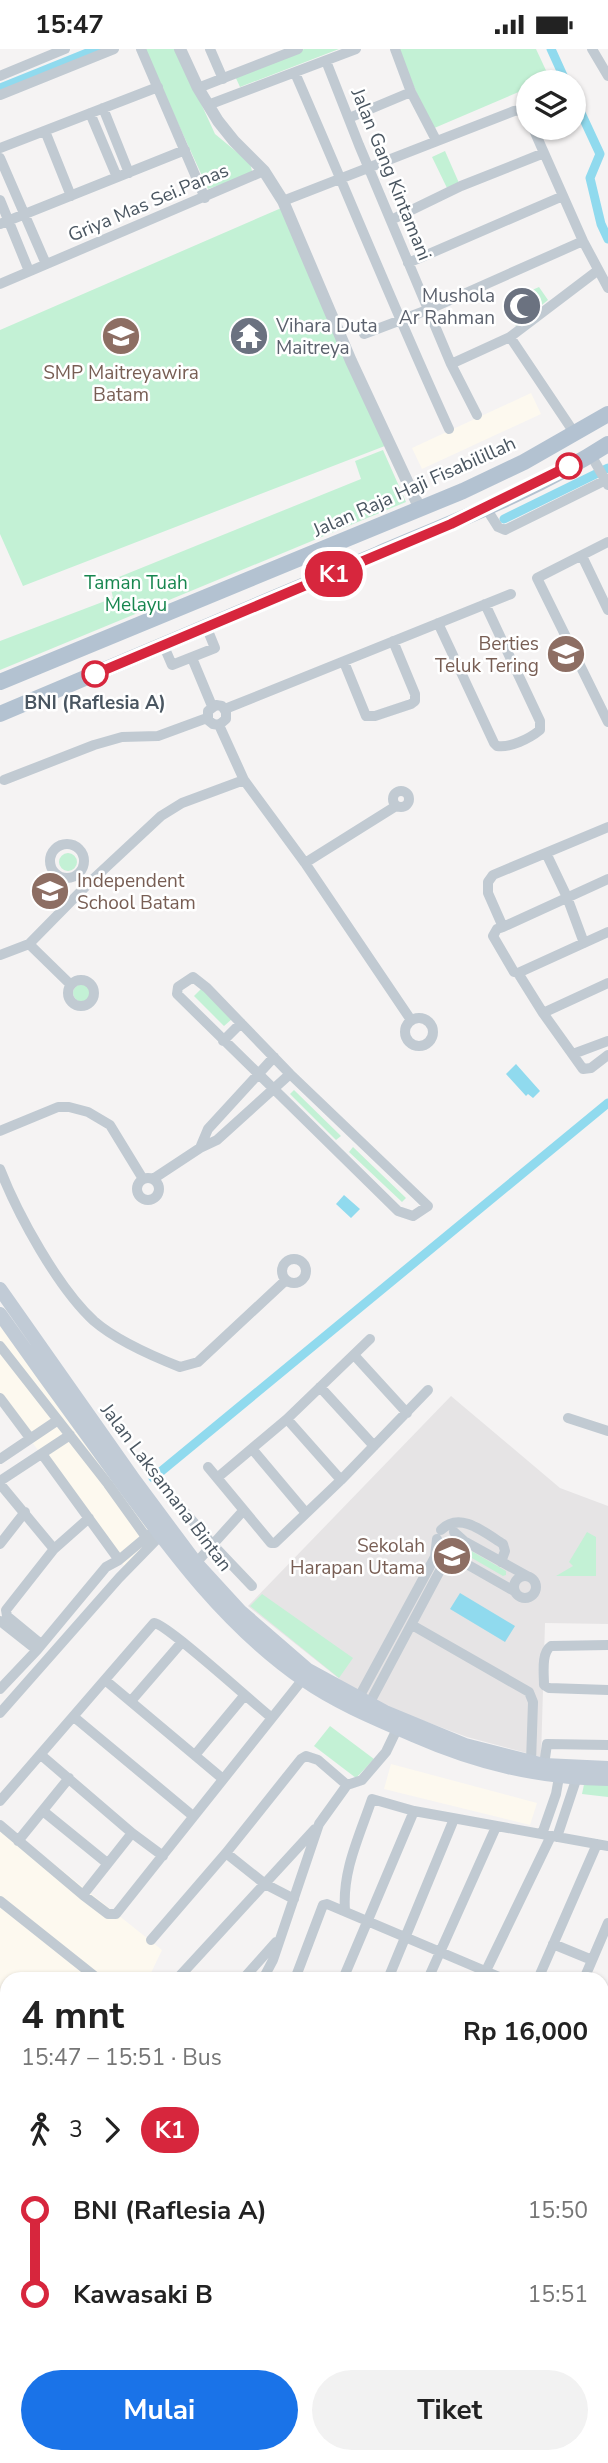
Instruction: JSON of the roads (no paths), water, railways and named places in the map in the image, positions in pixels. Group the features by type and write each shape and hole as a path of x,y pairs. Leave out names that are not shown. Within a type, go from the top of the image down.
{"main road":[{"name":"Jalan Raja Haji Fisabilillah","path":"0,682 420,509 524,462 608,414"},
{"path":"0,713 486,508 604,478 608,444"},
{"path":"275,568 286,593"},
{"name":"Jalan Laksamana Bintan","path":"0,1289 195,1563 240,1611 308,1670 363,1701 463,1750 538,1764 608,1768"},
{"name":"Jalan Laksamana Bintan","path":"1,1319 154,1534 237,1625 266,1651 326,1694 397,1729 533,1774 608,1779"}],"street":[{"path":"0,76 65,49"},
{"path":"0,95 114,49"},
{"path":"141,49 205,198"},
{"path":"180,49 208,104 234,141 264,171 283,201 351,361 396,452 420,509"},
{"path":"210,49 223,79"},
{"path":"198,88 298,49"},
{"path":"208,104 356,49"},
{"path":"395,49 411,92 436,140"},
{"path":"594,49 608,58"},
{"path":"594,49 608,76"},
{"name":"Jalan Gang Kintamani","path":"326,61 408,263 477,415"},
{"path":"295,73 399,321 449,429"},
{"path":"0,149 158,87"},
{"path":"349,118 411,92"},
{"path":"103,108 129,173"},
{"path":"283,201 516,110"},
{"path":"90,113 117,177"},
{"path":"45,131 71,196"},
{"path":"538,140 597,271 608,288"},
{"path":"4,223 184,151"},
{"path":"391,220 461,186 544,153"},
{"path":"0,158 46,264"},
{"name":"Griya Mas Sei.Panas","path":"0,284 264,171"},
{"path":"408,263 563,196"},
{"path":"0,200 4,223 29,271"},
{"path":"364,334 430,309 583,241"},
{"path":"452,364 510,337 597,271"},
{"path":"510,337 575,434"},
{"path":"486,508 498,527 505,530 604,478"},
{"path":"608,542 537,578 604,703 608,722"},
{"path":"582,556 608,610"},
{"path":"225,709 511,594"},
{"path":"438,624 494,743 496,746 506,747 535,734 540,730 540,721 485,604"},
{"path":"163,644 172,665 192,658 215,648 206,626"},
{"path":"344,663 366,716 375,716 411,704 415,701 415,694 393,641"},
{"path":"192,658 212,706"},
{"path":"219,705 225,709 226,719 219,725 212,724 207,718 212,706 219,705"},
{"path":"4,780 94,745 122,737 158,736 207,718"},
{"path":"219,725 244,780 305,863 411,1020"},
{"path":"0,955 29,944 161,815 182,803 244,780"},
{"path":"305,863 396,806"},
{"path":"503,926 488,893 488,882 493,875 608,827"},
{"path":"546,853 567,897 584,943"},
{"path":"79,873 88,884"},
{"path":"608,879 503,926 497,929 493,936 514,972 518,973 583,1069 587,1070 608,1055"},
{"path":"518,973 608,932"},
{"path":"29,944 71,985"},
{"path":"196,977 290,1074 428,1206 413,1216 398,1211 223,1041 178,997 178,988 196,977"},
{"path":"543,1013 608,983"},
{"path":"223,1041 241,1023"},
{"path":"573,1055 608,1041"},
{"path":"200,1148 208,1129 274,1057"},
{"path":"0,1131 58,1107 88,1112 110,1125 148,1179 217,1140 290,1074"},
{"path":"337,1151 354,1135"},
{"path":"0,1170 12,1200 52,1267 69,1293 94,1321 114,1335 180,1367 198,1362 286,1280"},
{"path":"217,1478 253,1450 370,1339"},
{"path":"0,1346 70,1435 113,1480"},
{"path":"354,1355 407,1413"},
{"path":"320,1387 374,1446"},
{"path":"208,1467 243,1511 275,1543 341,1480 428,1390"},
{"path":"0,1398 30,1438"},
{"path":"568,1418 608,1431"},
{"path":"287,1419 341,1480"},
{"path":"0,1459 58,1420"},
{"path":"54,1549 0,1482 70,1435"},
{"path":"253,1450 306,1513"},
{"path":"43,1454 119,1560"},
{"path":"173,1498 252,1586"},
{"path":"195,1563 243,1511"},
{"path":"0,1544 24,1512"},
{"path":"39,1647 7,1616 6,1610 54,1549 89,1518"},
{"path":"363,1701 435,1557 439,1534 449,1523 462,1521 503,1544 505,1551 501,1562"},
{"path":"448,1529 464,1541 529,1577 535,1585 532,1595 522,1598 451,1550 441,1547 439,1534 448,1529"},
{"path":"363,1701 412,1625 457,1538 454,1532"},
{"path":"0,1689 107,1567 154,1534"},
{"path":"0,1713 119,1578 154,1534"},
{"path":"514,1591 514,1584 519,1578 529,1577"},
{"path":"0,1621 39,1647"},
{"path":"0,1801 154,1623 161,1625 272,1718"},
{"path":"412,1625 529,1692 533,1702 538,1764"},
{"path":"131,1701 182,1642"},
{"path":"608,1645 551,1646 545,1652 544,1680 546,1687 556,1689 608,1690"},
{"path":"0,1825 83,1895 108,1914 116,1914 303,1679"},
{"path":"105,1680 223,1779"},
{"path":"195,1755 244,1696"},
{"path":"74,1717 193,1816"},
{"path":"183,1972 319,1824 347,1786 362,1780 386,1752 397,1729"},
{"path":"538,1764 547,1744 608,1745"},
{"path":"41,1755 163,1856"},
{"path":"151,1940 226,1853 297,1762 306,1756 318,1760 347,1786"},
{"path":"550,1835 559,1777"},
{"path":"484,1972 577,1777"},
{"path":"18,1841 69,1778"},
{"path":"345,1911 348,1866 372,1799 414,1811 602,1845 541,1972"},
{"path":"43,1811 107,1863"},
{"path":"346,1972 414,1811"},
{"path":"391,1972 454,1819"},
{"path":"267,1972 319,1824"},
{"path":"431,1972 496,1827"},
{"path":"83,1895 132,1832"},
{"path":"226,1853 265,1884 293,1899"},
{"path":"0,1901 89,1972"},
{"path":"298,1972 323,1905 331,1904 439,1951 478,1972"},
{"path":"587,1972 608,1923"},
{"path":"249,1972 278,1941"},
{"path":"553,1944 592,1960"}],"water":[{"path":"516,1064 540,1091 533,1098 528,1094 526,1096 506,1074"},
{"path":"344,1195 360,1209 351,1218 336,1204"},
{"path":"460,1593 515,1626 505,1642 450,1609"}],"waterway":[{"path":"0,88 97,49"},
{"path":"551,49 561,70"},
{"path":"586,124 600,154 590,178 601,224 608,239"},
{"path":"504,519 608,468"},
{"path":"153,1478 608,1103"}],"place":[{"name":"Mushola Ar Rahman","path":"522,306"},
{"name":"SMP Maitreyawira Batam","path":"121,336"},
{"name":"Vihara Duta Maitreya","path":"249,336"},
{"name":"Berties Teluk Tering","path":"566,654"},
{"name":"BNI (Raflesia A)","path":"95,674"},
{"name":"Independent School Batam","path":"50,891"},
{"name":"Sekolah Harapan Utama","path":"452,1556"}],"park label":[{"name":"Taman Tuah Melayu","path":"136,593"}]}
